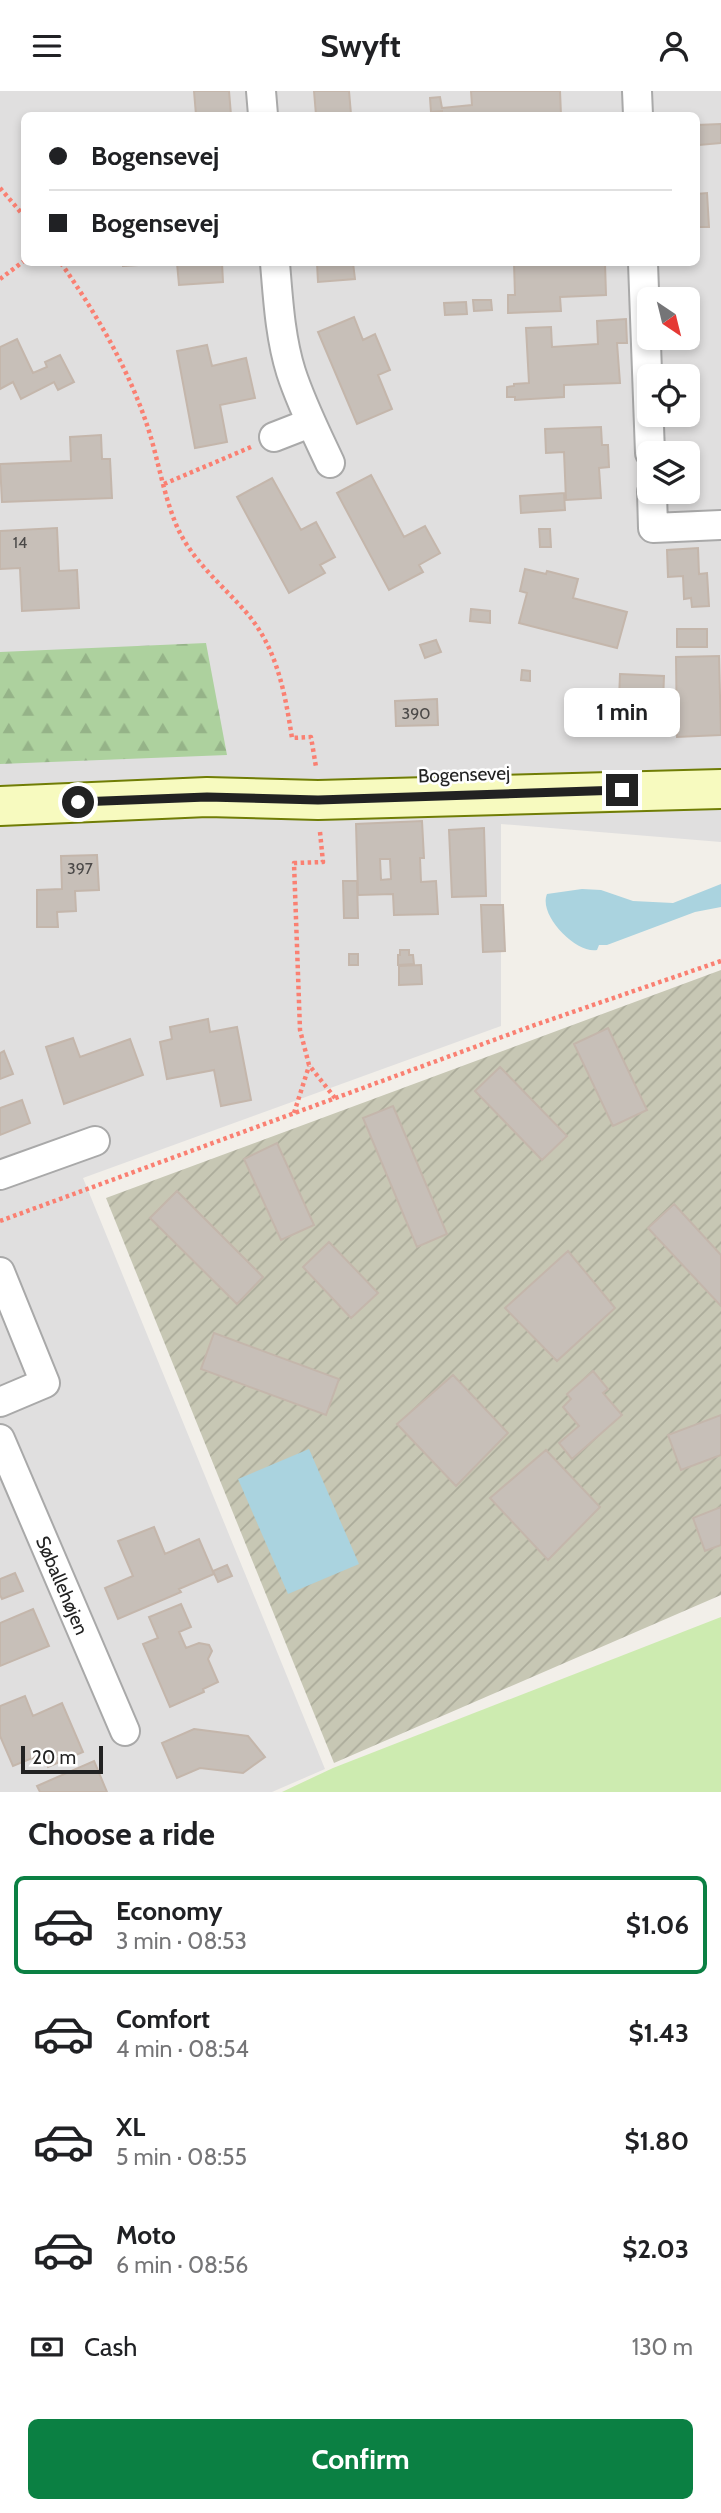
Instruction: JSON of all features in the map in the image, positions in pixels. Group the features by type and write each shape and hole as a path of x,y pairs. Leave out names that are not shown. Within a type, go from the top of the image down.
{"main road":[{"name":"Bogensevej","path":"207,797 283,781 316,778 595,771 721,763"},
{"name":"Bogensevej","path":"0,806 207,797 318,800 721,789"}],"street":[{"path":"261,91 263,112"},
{"path":"637,91 638,112"},
{"path":"275,266 279,310 290,370 310,423 331,463"},
{"path":"643,266 650,441"},
{"path":"274,437 310,423"},
{"path":"652,504 653,528 721,525"},
{"path":"0,1175 95,1142"},
{"path":"0,1272 45,1383 0,1402"},
{"name":"Søballehøjen","path":"0,1439 125,1731"}],"path":[{"path":"0,188 21,212"},
{"path":"0,279 21,263"},
{"path":"63,266 88,301 118,356 146,421 180,533 207,572 246,612 269,646 284,686 292,738 311,737 316,765"},
{"path":"164,484 274,437"},
{"path":"320,825 323,862 294,863 300,1030 309,1065 335,1098"},
{"path":"0,1221 532,1026 721,961"},
{"path":"294,1113 309,1065"}],"shaded area":[{"path":"0,91 721,91 721,842 501,824 501,1026 83,1178 325,1769 272,1792 0,1792"},
{"path":"721,970 721,1595 334,1763 106,1198"}],"green space":[{"path":"206,643 227,755 0,764 0,652"},
{"path":"721,1617 721,1792 282,1792 333,1768"}],"water":[{"path":"721,884 721,907 695,912 607,945 599,945 597,950 588,950 570,940 553,922 546,903 547,894 582,889 601,890 633,901 673,903"},
{"path":"309,1449 359,1564 288,1594 238,1479"}],"building":[{"path":"194,91 229,91 231,112 196,112"},
{"path":"314,91 349,91 351,112 316,112"},
{"path":"471,91 560,91 561,112 431,112 430,98 440,97 442,108 472,105"},
{"path":"721,124 721,143 700,145 700,125"},
{"path":"707,193 709,227 700,227 700,194"},
{"path":"177,266 222,266 223,282 179,285"},
{"path":"317,266 353,266 355,279 318,282"},
{"path":"514,266 605,266 606,295 560,297 561,311 508,313 508,295 515,295"},
{"path":"473,300 491,300 492,310 474,311"},
{"path":"466,302 467,314 445,315 444,303"},
{"path":"354,317 363,340 375,334 390,370 378,375 392,409 357,424 318,332"},
{"path":"626,319 627,343 617,343 620,383 564,385 564,397 515,400 515,397 507,397 507,387 529,383 526,328 551,327 552,347 598,344 597,321"},
{"path":"17,339 33,373 47,367 45,362 60,355 74,382 58,390 54,382 21,399 13,382 0,389 0,347"},
{"path":"207,345 212,366 246,358 255,398 220,405 227,442 195,448 177,351"},
{"path":"601,427 602,445 608,445 609,467 599,468 601,498 566,500 564,452 546,453 545,429"},
{"path":"101,435 102,459 110,459 112,498 2,502 0,464 71,461 70,437"},
{"path":"371,475 404,537 425,526 440,553 419,565 423,572 389,590 337,493"},
{"path":"272,478 301,530 316,522 335,557 320,565 325,573 289,593 237,497"},
{"path":"564,493 565,510 521,513 520,496"},
{"path":"57,528 59,571 77,570 79,608 22,611 20,568 0,569 0,531"},
{"path":"539,529 550,529 551,547 540,547"},
{"path":"698,548 699,574 707,573 709,606 692,607 691,598 684,599 683,576 668,577 667,550"},
{"path":"525,569 546,574 547,571 578,579 573,598 627,612 617,648 519,623 527,593 520,591"},
{"path":"471,609 490,611 490,623 470,621"},
{"path":"677,629 707,629 707,647 677,647"},
{"path":"436,640 441,652 425,658 420,645"},
{"path":"719,656 721,735 677,737 676,657"},
{"path":"522,670 530,671 530,681 521,680"},
{"path":"620,674 664,676 663,702 619,700"},
{"path":"437,699 438,725 396,726 395,701"},
{"path":"422,821 424,858 420,858 421,882 436,881 438,914 394,915 393,894 358,895 356,824","holes":["380,859 390,859 391,879 381,880"]},
{"path":"484,828 486,896 452,897 449,830"},
{"path":"97,855 99,890 75,891 76,911 57,912 58,927 37,927 37,890 62,889 61,856"},
{"path":"343,881 357,881 358,918 344,918"},
{"path":"481,905 503,905 505,951 483,952"},
{"path":"400,950 409,950 414,964 398,965"},
{"path":"349,954 358,954 358,965 349,965"},
{"path":"421,965 422,984 399,985 399,966"},
{"path":"208,1019 210,1032 237,1027 251,1100 221,1106 214,1070 167,1079 160,1042 172,1039 170,1027"},
{"path":"608,1028 647,1110 613,1126 574,1044"},
{"path":"73,1038 80,1057 130,1039 143,1075 64,1104 46,1047"},
{"path":"4,1051 13,1074 0,1079 0,1053"},
{"path":"500,1067 567,1136 542,1160 475,1091"},
{"path":"22,1100 30,1123 0,1135 0,1108"},
{"path":"393,1106 447,1234 417,1247 363,1118"},
{"path":"277,1143 314,1225 281,1240 244,1159"},
{"path":"177,1191 263,1277 237,1304 150,1218"},
{"path":"674,1204 721,1255 721,1306 648,1228"},
{"path":"329,1242 378,1293 351,1318 303,1267"},
{"path":"568,1251 615,1308 557,1361 505,1308"},
{"path":"214,1333 339,1379 326,1415 201,1369"},
{"path":"593,1371 608,1389 603,1393 622,1415 572,1459 559,1443 579,1426 563,1407 571,1399 567,1394"},
{"path":"453,1375 508,1433 456,1486 397,1424"},
{"path":"721,1415 721,1455 681,1470 668,1435"},
{"path":"546,1450 600,1507 548,1560 490,1498"},
{"path":"721,1507 721,1545 705,1551 693,1518"},
{"path":"154,1527 165,1554 199,1539 214,1574 179,1589 181,1592 118,1619 105,1588 133,1576 118,1541"},
{"path":"227,1565 232,1576 218,1582 213,1571"},
{"path":"15,1573 23,1591 2,1599 0,1579"},
{"path":"181,1604 191,1627 179,1632 186,1648 199,1643 209,1645 212,1651 208,1659 218,1682 203,1689 204,1692 170,1707 143,1644 158,1638 149,1617"},
{"path":"33,1609 49,1646 0,1666 0,1623"},
{"path":"25,1696 33,1716 62,1703 83,1752 48,1767 42,1754 13,1766 0,1736 0,1706"},
{"path":"194,1729 248,1736 265,1757 243,1773 200,1768 177,1778 162,1743"},
{"path":"94,1761 107,1792 40,1792 37,1786"}],"route":[{"path":"78,802 207,797 318,800 622,790"}]}
